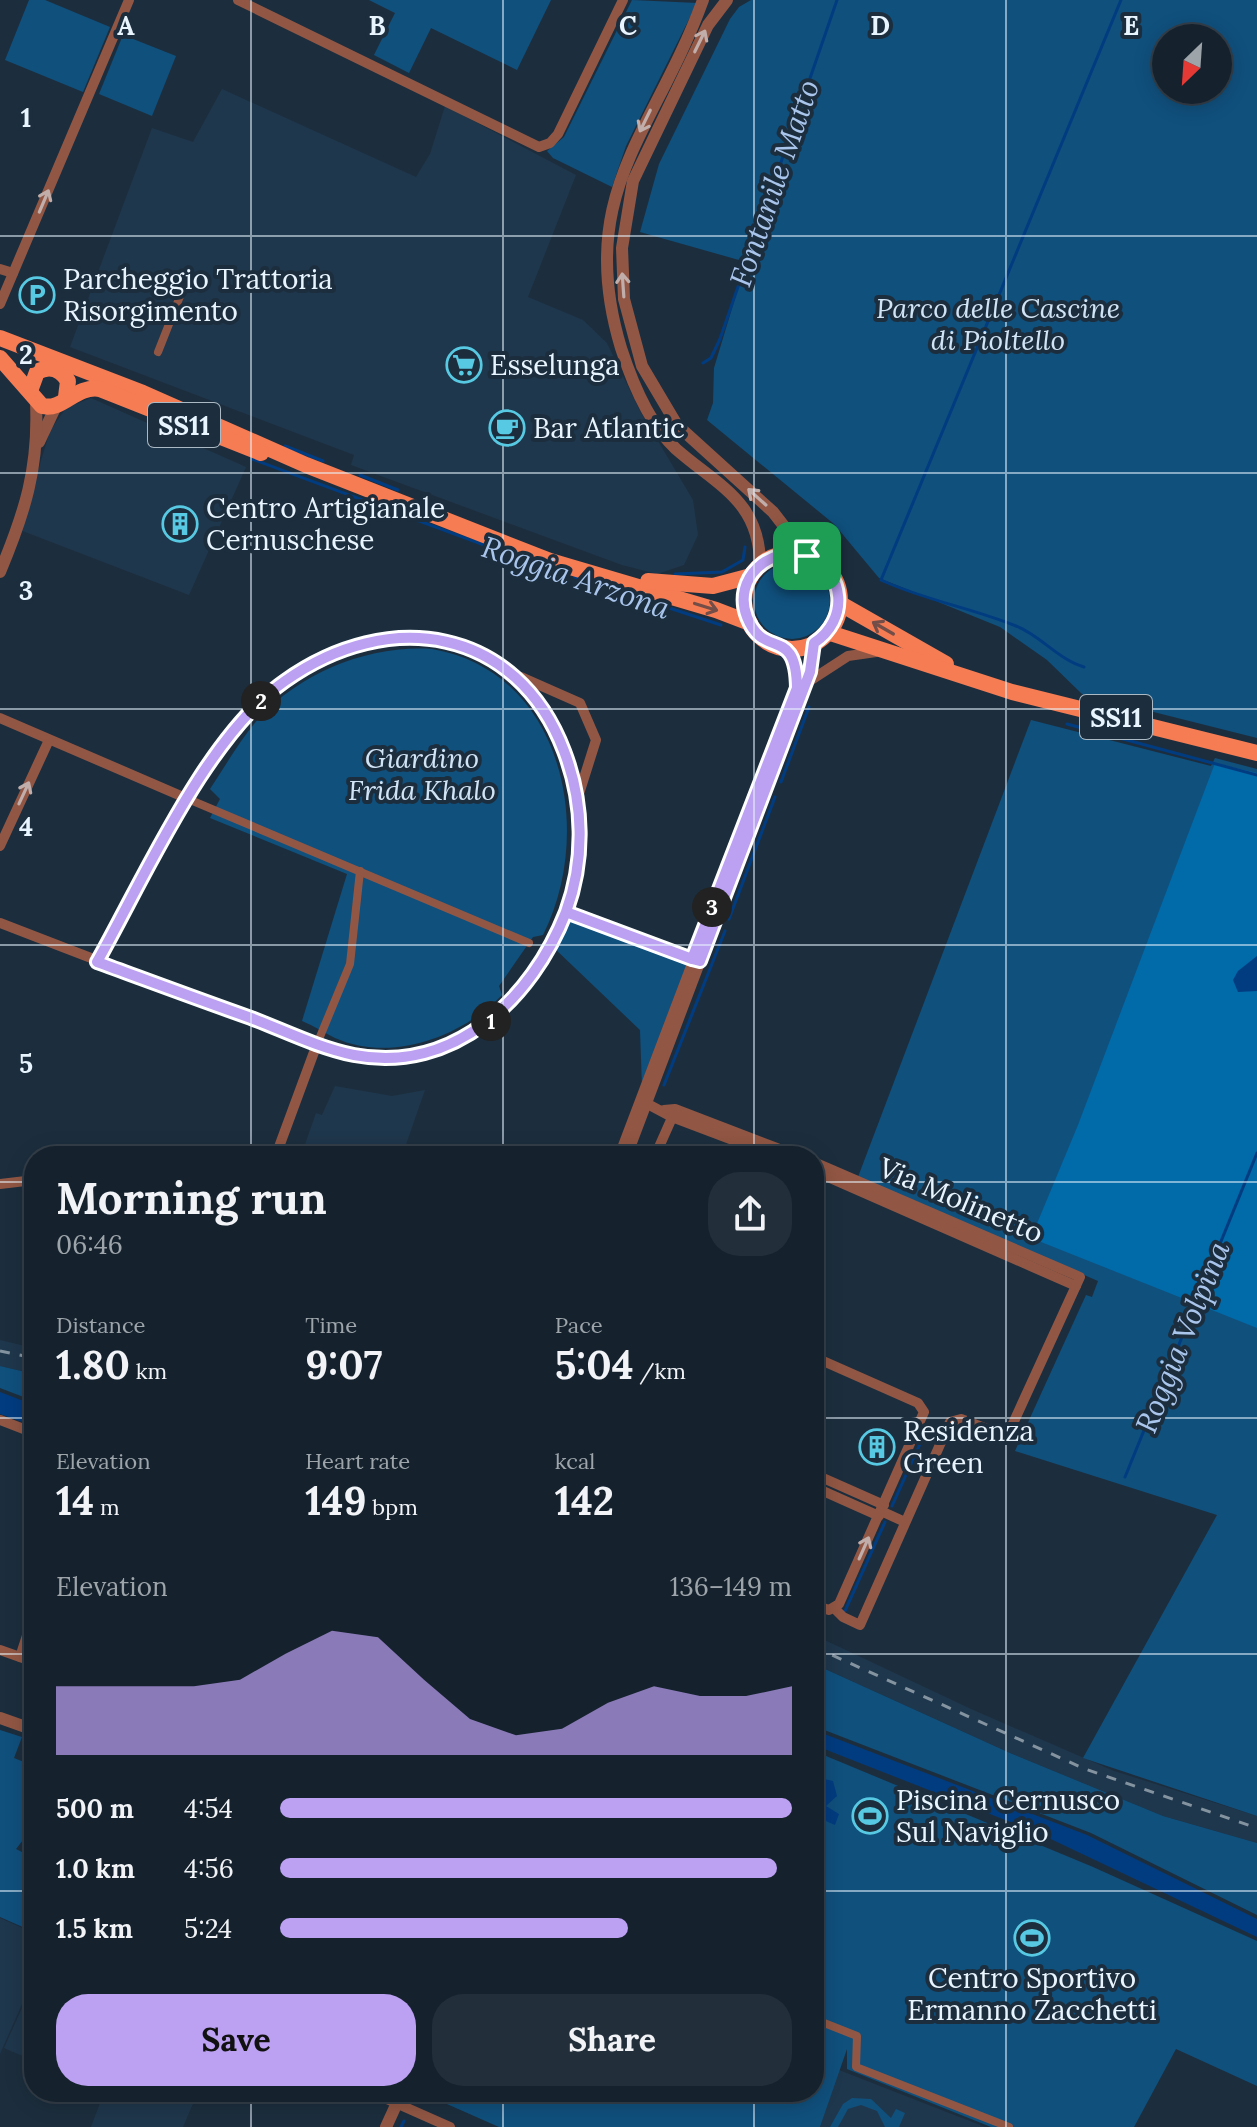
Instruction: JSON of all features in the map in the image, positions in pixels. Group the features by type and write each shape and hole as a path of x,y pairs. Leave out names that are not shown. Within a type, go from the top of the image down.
{"main road":[{"name":"SS11","path":"0,338 137,391 306,465 550,561 750,623 763,638 785,648 821,637 889,653 975,681 1257,753"},
{"name":"SS11","path":"0,345 56,371 137,391"},
{"path":"0,358 33,397"},
{"path":"33,397 34,375 56,371 69,385 61,402"},
{"name":"SS11","path":"33,397 61,402 87,388 100,389 247,449 306,465"},
{"name":"SS11","path":"606,577 713,586 756,570 782,554 807,556"},
{"path":"807,556 830,572 839,603 821,637"},
{"path":"750,623 744,596 756,570"},
{"name":"SS11","path":"839,603 975,681"}],"street":[{"path":"0,304 129,0"},
{"path":"238,0 539,147 550,143 558,134 623,0"},
{"path":"703,0 620,176 608,245 610,302 628,369 641,397 671,444 745,507 759,540 756,570"},
{"path":"727,0 708,25 633,181 622,248 624,299 642,366 677,425 773,512 807,556"},
{"path":"0,269 13,273"},
{"path":"158,352 188,276"},
{"path":"0,572 27,503 38,445 33,397"},
{"path":"38,445 61,402"},
{"path":"696,960 821,637"},
{"path":"97,962 188,799 256,705 286,680 327,658 388,640 434,638 477,650 515,674 580,703 596,740 577,799"},
{"path":"630,1146 797,688 794,656 785,648"},
{"path":"803,690 813,678 848,656 889,653"},
{"path":"0,923 317,1044 357,1055 394,1058 430,1052 463,1039 493,1019 514,997 549,947 566,912 579,850 577,799 571,770 552,722 536,696 515,674"},
{"path":"0,718 529,943"},
{"path":"0,725 21,728"},
{"path":"0,846 49,740"},
{"path":"280,1146 350,964 360,871"},
{"path":"566,912 696,960"},
{"path":"644,1101 751,1146"},
{"path":"624,1146 644,1101"},
{"path":"659,1146 671,1112"},
{"path":"671,1112 769,1146"},
{"name":"Via Molinetto","path":"824,1167 1078,1282"},
{"name":"Via Molinetto","path":"824,1175 1078,1282"},
{"path":"0,1184 24,1181"},
{"path":"824,1608 860,1625 950,1422 961,1419 998,1434 1005,1434 1011,1428 1078,1282"},
{"path":"824,1362 923,1407 924,1414 881,1511 830,1609"},
{"path":"1,1425 24,1431"},
{"path":"824,1480 905,1522"},
{"path":"824,1491 881,1511"},
{"path":"20,1657 24,1645"},
{"path":"0,1650 24,1658"},
{"path":"0,1718 24,1726"},
{"path":"824,2023 857,2036 856,2067 1009,2127"},
{"path":"386,2127 397,2102"},
{"path":"406,2102 450,2127"}],"shaded area":[{"path":"222,89 416,177 430,154 445,106 576,175 528,297 583,320 607,343 639,409 693,500 698,535 684,565 657,574 622,565 351,465 354,455 70,347 152,128 193,142"},
{"path":"91,398 246,467 189,595 20,530 50,431 66,408"},
{"path":"1215,763 1257,773 1257,1328 1031,1238 1078,1125"},
{"path":"1257,956 1257,991 1238,992 1233,980 1238,971"},
{"path":"335,1086 392,1096 425,1090 405,1146 304,1146 316,1113 322,1115"},
{"path":"0,1340 24,1346 24,1372 0,1366"},
{"path":"0,1392 24,1401 24,1422 0,1414"},
{"path":"824,1640 971,1709 1114,1771 1257,1816 1257,1843 1163,1816 1010,1753 824,1669"},
{"path":"824,1734 1087,1835 1257,1919 1257,1937 1036,1832 824,1749"},
{"path":"824,1779 833,1781 837,1796 826,1806 839,1814 835,1825 824,1820"},
{"path":"0,1918 24,1929 24,2000 0,2054"},
{"path":"24,2003 24,2057 4,2048"},
{"path":"839,2070 985,2127 820,2127"},
{"path":"100,2102 194,2102 183,2127 91,2127"}],"green space":[{"path":"29,0 45,0 110,27 83,92 5,60"},
{"path":"369,0 551,0 517,70 431,28 409,73 374,55 395,13"},
{"path":"632,0 697,3 626,146 612,187 553,158 547,151 564,137"},
{"name":"Parco delle Cascine di Pioltello","path":"751,0 1257,0 1257,738 1082,694 1047,660 1000,627 879,578 834,524 707,420 713,403 714,368 746,262 640,232 659,164 730,19 739,7"},
{"path":"123,35 176,56 152,116 99,94"},
{"path":"792,563 807,566 819,574 827,586 830,601 827,616 819,628 807,636 792,639 777,636 765,628 757,616 754,601 757,586 765,574 777,566"},
{"name":"Giardino Frida Khalo","path":"408,649 432,649 476,663 512,688 538,721 556,761 565,804 566,849 559,893 543,935 533,937 499,986 502,995 485,1010 467,1023 424,1042 379,1048 357,1045 302,1021 347,874 210,818 220,799 210,789 259,718 295,687 361,657"},
{"path":"1031,720 1211,766 1215,758 1257,769 1257,1816 1083,1758 1217,1515 1015,1451 1086,1295 1092,1297 1098,1281 858,1177"},
{"path":"565,917 688,964 642,1087 640,1030 552,946"},
{"path":"0,1366 24,1372 24,1397 0,1388"},
{"path":"824,1669 1010,1753 1163,1816 1257,1843 1257,1915 1091,1833 824,1730"},
{"path":"0,1730 22,1737 14,1758 24,1762 24,1839 16,1849 24,1853 24,1928 0,1917"},
{"name":"Centro Sportivo Ermanno Zacchetti","path":"824,1755 1093,1867 1257,1941 1257,2086 1176,2049 1134,2127 991,2127 847,2069 847,2049 820,2127 499,2127 442,2102 824,2102"},
{"path":"852,2098 871,2099 891,2118 896,2109 905,2113 899,2127 885,2127 877,2111 861,2105 848,2109 838,2127 830,2127 843,2104"}],"waterway":[{"name":"Fontanile Matto","path":"703,363 711,358 720,339 837,0"},
{"path":"1084,667 1066,659 1016,626 881,580 1121,0"},
{"path":"285,446 323,461"},
{"name":"Roggia Arzona","path":"252,459 530,562"},
{"path":"360,475 398,490"},
{"path":"675,574 722,572 743,560 745,547"},
{"name":"Roggia Arzona","path":"575,577 721,625"},
{"name":"Roggia Arzona","path":"781,782 809,707"},
{"name":"Roggia Arzona","path":"1067,724 1257,775"},
{"name":"Roggia Arzona","path":"729,919 775,797"},
{"name":"Roggia Arzona","path":"664,1085 725,931"},
{"name":"Roggia Volpina","path":"1125,1477 1257,1153"},
{"name":"Roggia Volpina","path":"892,1506 925,1433"},
{"name":"Roggia Volpina","path":"845,1611 885,1522"},
{"path":"401,2127 404,2121"}],"railway":[{"path":"0,1351 24,1356"},
{"path":"824,1652 1085,1769 1257,1828"}],"place":[{"name":"Parcheggio Trattoria Risorgimento","path":"37,295"},
{"name":"Esselunga","path":"464,365"},
{"name":"Bar Atlantic","path":"507,428"},
{"name":"Centro Artigianale Cernuschese","path":"180,524"},
{"name":"Residenza Green","path":"877,1447"},
{"name":"Piscina Cernusco Sul Naviglio","path":"870,1816"},
{"name":"Centro Sportivo Ermanno Zacchetti","path":"1032,1938"}],"route":[{"path":"807,556 790,553 770,558 755,570 746,587 744,606 749,621 763,638 794,656 797,688 692,959 629,935 566,912 578,864 579,813 571,770 549,715 526,685 491,657 448,641 411,637 381,641 320,661 286,680 256,705 188,799 97,962 317,1044 357,1055 388,1058 418,1055 447,1047 493,1019 507,1006 542,959 566,912 692,959 700,961 810,672 814,643 830,629 838,613 839,594 833,578 821,563 807,556"}]}
